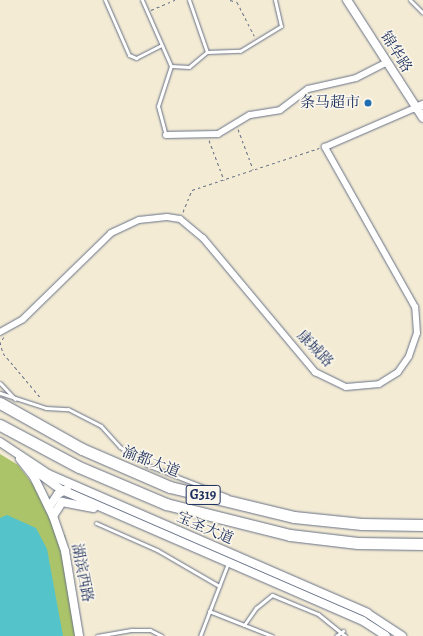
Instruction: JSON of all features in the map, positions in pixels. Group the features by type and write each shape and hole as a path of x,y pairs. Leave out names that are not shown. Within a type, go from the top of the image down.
{"highway":[{"name":"渝都大道","path":"0,403 123,468 170,487 294,517 362,524 423,525"},
{"name":"G319","path":"0,425 79,467 166,504 290,535 358,543 423,544"}],"main road":[{"name":"锦华路","path":"347,0 385,63 419,106 423,118"},
{"name":"宝圣大道","path":"0,442 20,459 64,491 363,621 386,636"},
{"name":"宝圣大道","path":"0,442 48,474 367,613 402,636"},
{"name":"湖滨西路","path":"20,459 49,507 65,551 79,636"},
{"path":"49,507 51,501 64,491 80,489"},
{"path":"53,516 62,502 101,508"}],"street":[{"path":"166,135 218,134 250,115 280,110 308,89 356,78 385,63"},
{"path":"325,147 419,106"},
{"name":"康城路","path":"180,219 203,238 315,372 346,387 379,384 398,372 409,356 417,333 415,307 325,147"},
{"path":"0,332 11,327 111,232 139,220 180,219"}],"lane":[{"path":"105,0 129,55 136,58 160,46"},
{"path":"142,0 160,46 171,66 158,106 166,135"},
{"path":"189,0 207,52"},
{"path":"171,66 189,67 207,52 240,50 281,26 275,0"},
{"path":"410,0 423,13"},
{"path":"0,383 16,400"},
{"path":"0,394 46,408 68,409 100,426 120,447 147,465 249,506"},
{"path":"96,523 157,550 219,586"},
{"path":"200,636 228,563"},
{"path":"244,625 256,608 272,596 318,614 342,631 345,636"},
{"path":"209,611 272,636"},
{"path":"97,636 144,630 162,636"},
{"path":"336,636 342,631"}],"path":[{"path":"159,6 175,0"},
{"path":"230,0 237,2 256,41"},
{"path":"236,122 253,169"},
{"path":"206,134 224,180"},
{"path":"180,219 192,190 253,169 325,147"},
{"path":"11,327 0,342 3,353 40,396"}],"green space":[{"path":"0,454 18,465 34,486 58,535 65,535 83,636 0,636"}],"water":[{"path":"7,515 36,528 47,549 63,636 0,636 0,518"}],"place":[{"name":"条马超市","path":"368,103"}]}
